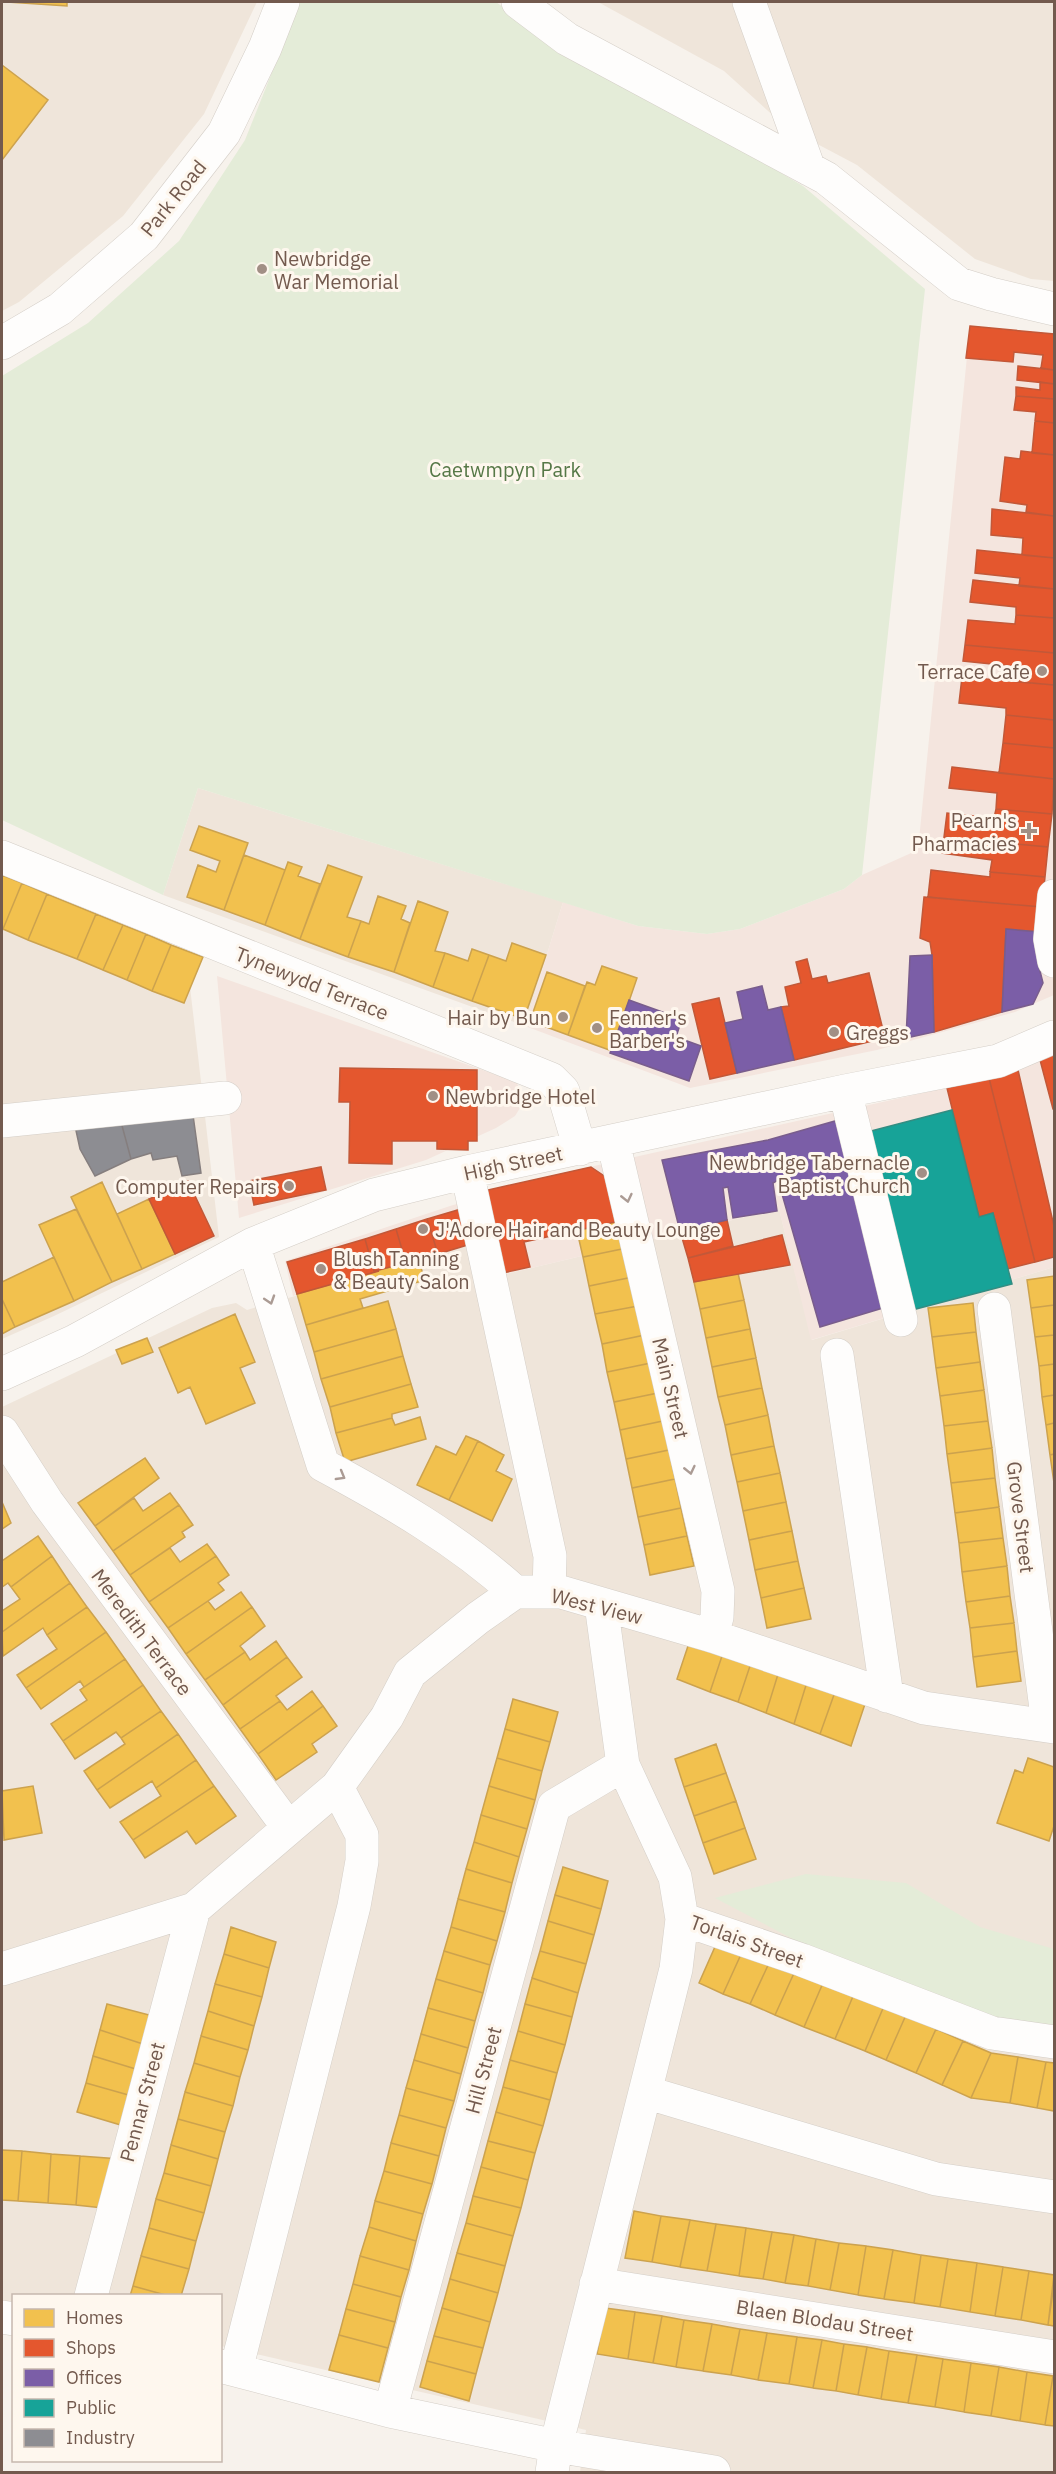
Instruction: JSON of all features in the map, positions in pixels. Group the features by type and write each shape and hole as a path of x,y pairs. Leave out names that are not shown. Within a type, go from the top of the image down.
{"street":[{"name":"Park Road","path":"2,343 60,309 144,236 224,134 265,48 283,2"},
{"path":"518,2 567,39 826,178 959,284 1054,309"},
{"path":"749,2 808,169"},
{"name":"Tynewydd Terrace","path":"2,857 551,1079 562,1091 580,1149"},
{"path":"1054,896 1050,939 1054,961"},
{"name":"High Street","path":"2,1374 75,1341 253,1244 374,1195 467,1172 998,1061 1054,1036"},
{"path":"846,1091 901,1320"},
{"path":"2,1122 225,1098"},
{"name":"Main Street","path":"613,1141 718,1591 717,1617 712,1636"},
{"path":"467,1172 550,1556 549,1592"},
{"path":"2,1969 194,1909 337,1787 387,1717 410,1673 478,1618 515,1592 487,1566 431,1528 323,1465 253,1244"},
{"name":"Grove Street","path":"994,1309 1051,1725"},
{"path":"837,1355 887,1696"},
{"name":"Meredith Terrace","path":"2,1432 47,1502 288,1827"},
{"name":"West View","path":"515,1592 561,1592 712,1636 924,1708 1051,1725"},
{"name":"Torlais Street","path":"601,1604 623,1765 675,1877 682,1919 802,1960 992,2033 1054,2042"},
{"name":"Hill Street","path":"390,2411 554,1806 623,1765"},
{"path":"337,1787 362,1835 362,1861 351,1917 228,2368 390,2411 554,2459 714,2472"},
{"name":"Pennar Street","path":"91,2294 194,1909"},
{"path":"554,2459 676,1969 682,1919"},
{"path":"645,2092 936,2179 1054,2197"},
{"name":"Blaen Blodau Street","path":"596,2284 1054,2357"}],"shaded area":[{"path":"2,2 257,2 204,114 123,216 19,302 2,311"},
{"path":"598,2 1054,2 1054,281 1031,279 975,259 857,165 787,128 724,71"},
{"path":"970,326 1054,334 1054,995 1015,1012 877,1050 690,1088 525,1026 563,902 638,926 707,934 740,929 844,889 862,875 918,850"},
{"path":"198,788 563,902 525,1026 163,895"},
{"path":"2,885 187,961 219,1237 2,1339"},
{"path":"217,976 516,1082 522,1092 520,1108 515,1116 496,1128 426,1160 239,1218"},
{"path":"1054,1050 1054,1267 811,1340 779,1209 481,1280 473,1244 293,1296 285,1261 450,1206 558,1174 1004,1073"},
{"path":"779,1209 812,1340 1054,1267 1054,2472 580,2472 586,2430 222,2346 222,2294 12,2294 12,2302 2,2300 2,1407 212,1308 236,1303 247,1310 473,1244 481,1280"}],"green space":[{"name":"Caetwmpyn Park","path":"300,2 496,2 565,52 683,115 803,186 925,289 862,875 844,889 740,929 707,934 638,926 198,788 163,895 2,820 2,376 88,323 179,241 245,140"},
{"path":"806,1874 906,1883 980,1927 1054,1949 1054,2027 1001,2019 806,1946 715,1898"}],"building: Homes":[{"path":"7,2 67,2 67,6"},
{"path":"2,65 48,100 2,160"},
{"path":"199,826 248,843 224,910 187,897 198,865 216,872 220,861 190,850"},
{"path":"244,855 285,870 265,925 224,910"},
{"path":"288,862 302,867 298,876 320,884 300,939 265,925"},
{"path":"328,865 362,877 347,917 361,921 348,957 300,939"},
{"path":"2,875 22,883 3,929 2,928"},
{"path":"22,883 47,894 28,940 3,929"},
{"path":"47,894 96,914 77,959 28,940"},
{"path":"378,896 406,906 401,919 410,923 394,972 348,957 361,921 369,924"},
{"path":"418,901 448,912 435,951 445,953 433,987 394,972"},
{"path":"96,914 123,925 103,970 77,959"},
{"path":"123,925 146,934 127,980 103,970"},
{"path":"146,934 171,945 152,991 127,980"},
{"path":"512,943 546,955 524,1019 472,1001 489,955 506,961"},
{"path":"171,945 203,957 184,1003 152,991"},
{"path":"472,949 489,955 472,1001 433,987 445,953 468,961"},
{"path":"602,966 637,978 612,1051 568,1035 587,982 595,985"},
{"path":"547,972 585,986 568,1035 530,1021"},
{"path":"102,1182 142,1269 112,1282 71,1197"},
{"path":"149,1199 175,1254 142,1269 117,1214"},
{"path":"76,1209 112,1282 74,1301 39,1225"},
{"path":"621,1221 627,1248 583,1257 577,1231"},
{"path":"627,1248 633,1277 589,1286 583,1257"},
{"path":"54,1257 74,1301 15,1327 2,1299 2,1282"},
{"path":"418,1259 425,1280 360,1299 363,1308 306,1325 297,1294"},
{"path":"738,1273 744,1300 700,1309 694,1282"},
{"path":"1054,1276 1054,1305 1031,1308 1027,1280"},
{"path":"633,1277 638,1306 595,1314 589,1286"},
{"path":"2,1299 15,1327 2,1334"},
{"path":"744,1300 750,1329 706,1338 700,1309"},
{"path":"388,1301 396,1329 314,1352 306,1325"},
{"path":"973,1303 976,1332 932,1337 928,1308"},
{"path":"1054,1305 1054,1335 1035,1337 1031,1308"},
{"path":"638,1306 645,1335 602,1344 595,1314"},
{"path":"235,1314 255,1362 240,1368 255,1403 206,1424 190,1387 178,1393 159,1348"},
{"path":"396,1329 403,1356 321,1379 314,1352"},
{"path":"750,1329 756,1358 712,1367 706,1338"},
{"path":"976,1332 980,1362 936,1368 932,1337"},
{"path":"645,1335 651,1363 607,1372 602,1344"},
{"path":"1054,1335 1054,1364 1039,1366 1035,1337"},
{"path":"147,1338 153,1352 122,1364 116,1350"},
{"path":"403,1356 411,1384 330,1407 321,1379"},
{"path":"756,1358 762,1388 718,1397 712,1367"},
{"path":"980,1362 984,1390 940,1396 936,1368"},
{"path":"651,1363 658,1393 614,1402 607,1372"},
{"path":"1054,1364 1054,1395 1042,1397 1039,1366"},
{"path":"411,1384 418,1407 392,1414 392,1418 336,1433 330,1407"},
{"path":"762,1388 768,1415 725,1425 718,1397"},
{"path":"984,1390 988,1421 944,1426 940,1396"},
{"path":"658,1393 663,1421 620,1430 614,1402"},
{"path":"1054,1395 1054,1423 1046,1425 1042,1397"},
{"path":"768,1415 774,1446 731,1455 725,1425"},
{"path":"420,1417 426,1439 345,1462 336,1433 392,1418 395,1425"},
{"path":"663,1421 669,1450 626,1459 620,1430"},
{"path":"988,1421 992,1448 947,1454 944,1426"},
{"path":"1054,1423 1054,1454 1050,1455 1046,1425"},
{"path":"466,1436 478,1441 449,1500 417,1485 436,1446 456,1455"},
{"path":"478,1441 504,1455 496,1471 512,1479 492,1521 449,1500"},
{"path":"774,1446 780,1473 737,1482 731,1455"},
{"path":"992,1448 995,1478 951,1483 947,1454"},
{"path":"669,1450 675,1479 632,1488 626,1459"},
{"path":"1054,1454 1054,1483 1050,1455"},
{"path":"145,1458 159,1478 95,1526 78,1503"},
{"path":"780,1473 786,1502 743,1511 737,1482"},
{"path":"995,1478 999,1507 955,1513 951,1483"},
{"path":"675,1479 681,1508 638,1517 632,1488"},
{"path":"170,1493 179,1505 113,1551 95,1526 134,1498 143,1511"},
{"path":"2,1502 11,1523 2,1529"},
{"path":"786,1502 792,1531 749,1540 743,1511"},
{"path":"179,1505 193,1525 182,1532 185,1537 130,1575 113,1551"},
{"path":"999,1507 1003,1538 959,1543 955,1513"},
{"path":"681,1508 687,1536 644,1545 638,1517"},
{"path":"792,1531 798,1561 755,1570 749,1540"},
{"path":"38,1536 52,1556 11,1587 8,1583 2,1587 2,1561"},
{"path":"687,1536 694,1566 650,1575 644,1545"},
{"path":"1003,1538 1007,1566 962,1572 959,1543"},
{"path":"207,1544 216,1556 149,1602 130,1575 170,1548 180,1562"},
{"path":"52,1556 70,1583 2,1632 2,1611 20,1599 11,1587"},
{"path":"216,1556 229,1575 218,1583 224,1590 168,1628 149,1602"},
{"path":"798,1561 804,1588 761,1598 755,1570"},
{"path":"1007,1566 1010,1596 966,1602 962,1572"},
{"path":"70,1583 87,1607 47,1635 43,1628 3,1656 2,1632"},
{"path":"804,1588 811,1619 767,1628 761,1598"},
{"path":"241,1592 252,1607 186,1654 168,1628 208,1601 215,1610"},
{"path":"1010,1596 1014,1623 970,1628 966,1602"},
{"path":"87,1607 106,1632 26,1688 17,1675 57,1649 47,1635"},
{"path":"252,1607 265,1626 240,1646 245,1652 205,1680 186,1654"},
{"path":"1014,1623 1017,1651 973,1657 970,1628"},
{"path":"106,1632 125,1659 84,1687 80,1681 41,1709 26,1688"},
{"path":"691,1637 724,1650 710,1692 677,1679"},
{"path":"276,1641 287,1657 223,1705 205,1680 245,1652 250,1660"},
{"path":"724,1650 752,1660 738,1702 710,1692"},
{"path":"1017,1651 1021,1681 977,1687 973,1657"},
{"path":"287,1657 302,1677 276,1696 280,1701 240,1729 223,1705"},
{"path":"125,1659 143,1685 63,1741 51,1724 87,1700 80,1690"},
{"path":"752,1660 779,1671 766,1713 738,1702"},
{"path":"779,1671 807,1682 794,1724 766,1713"},
{"path":"807,1682 835,1692 820,1734 794,1724"},
{"path":"143,1685 161,1711 121,1738 116,1732 75,1759 63,1741"},
{"path":"312,1691 323,1706 258,1754 240,1729 280,1701 287,1710"},
{"path":"835,1692 865,1704 851,1746 820,1734"},
{"path":"513,1699 558,1712 550,1742 505,1729"},
{"path":"323,1706 337,1726 312,1744 317,1752 276,1780 258,1754"},
{"path":"161,1711 178,1734 97,1790 84,1771 125,1744 121,1738"},
{"path":"505,1729 550,1742 542,1771 497,1758"},
{"path":"178,1734 196,1760 156,1788 152,1781 110,1808 97,1790"},
{"path":"716,1744 726,1773 684,1787 675,1759"},
{"path":"497,1758 542,1771 535,1800 489,1786"},
{"path":"1028,1758 1054,1767 1054,1826 1049,1841 997,1823 1015,1770 1023,1773"},
{"path":"196,1760 214,1786 133,1840 120,1822 161,1796 156,1788"},
{"path":"726,1773 736,1801 694,1816 684,1787"},
{"path":"33,1786 42,1833 4,1840 2,1791"},
{"path":"214,1786 236,1816 196,1844 187,1831 145,1858 133,1840"},
{"path":"489,1786 535,1800 527,1829 481,1815"},
{"path":"736,1801 745,1828 703,1843 694,1816"},
{"path":"481,1815 527,1829 519,1857 474,1842"},
{"path":"745,1828 756,1859 714,1874 703,1843"},
{"path":"474,1842 519,1857 512,1883 466,1869"},
{"path":"563,1867 608,1881 601,1909 555,1895"},
{"path":"466,1869 512,1883 505,1912 458,1899"},
{"path":"555,1895 601,1909 594,1935 548,1921"},
{"path":"458,1899 505,1912 497,1941 451,1927"},
{"path":"548,1921 594,1935 586,1964 540,1951"},
{"path":"231,1927 276,1942 269,1968 224,1954"},
{"path":"451,1927 497,1941 490,1965 444,1951"},
{"path":"718,1940 743,1950 723,1994 699,1983"},
{"path":"743,1950 770,1961 750,2004 723,1994"},
{"path":"444,1951 490,1965 483,1993 436,1979"},
{"path":"540,1951 586,1964 578,1993 532,1978"},
{"path":"224,1954 269,1968 262,1997 215,1984"},
{"path":"770,1961 795,1971 775,2015 750,2004"},
{"path":"795,1971 823,1983 804,2027 775,2015"},
{"path":"532,1978 578,1993 572,2017 525,2004"},
{"path":"436,1979 483,1993 475,2021 428,2008"},
{"path":"823,1983 854,1994 835,2039 804,2027"},
{"path":"215,1984 262,1997 254,2026 208,2011"},
{"path":"854,1994 884,2006 865,2051 835,2039"},
{"path":"107,2004 153,2016 146,2045 100,2030"},
{"path":"525,2004 572,2017 565,2045 518,2031"},
{"path":"884,2006 906,2015 886,2060 865,2051"},
{"path":"428,2008 475,2021 468,2048 421,2034"},
{"path":"208,2011 254,2026 248,2050 201,2036"},
{"path":"906,2015 936,2029 916,2073 886,2060"},
{"path":"936,2029 963,2041 942,2085 916,2073"},
{"path":"100,2030 146,2045 139,2070 93,2056"},
{"path":"518,2031 565,2045 557,2073 510,2060"},
{"path":"421,2034 468,2048 461,2074 414,2060"},
{"path":"201,2036 248,2050 240,2077 194,2063"},
{"path":"963,2041 991,2053 971,2098 942,2085"},
{"path":"991,2053 1018,2057 1010,2103 971,2098"},
{"path":"93,2056 139,2070 132,2096 86,2083"},
{"path":"1018,2057 1046,2062 1037,2108 1010,2103"},
{"path":"414,2060 461,2074 454,2101 406,2088"},
{"path":"510,2060 557,2073 550,2100 503,2087"},
{"path":"1046,2062 1054,2063 1054,2111 1037,2108"},
{"path":"194,2063 240,2077 233,2106 185,2092"},
{"path":"86,2083 132,2096 124,2126 77,2112"},
{"path":"503,2087 550,2100 543,2126 496,2112"},
{"path":"406,2088 454,2101 446,2128 399,2115"},
{"path":"185,2092 233,2106 225,2132 178,2119"},
{"path":"496,2112 543,2126 535,2153 488,2141"},
{"path":"399,2115 446,2128 439,2156 391,2143"},
{"path":"178,2119 225,2132 218,2159 171,2145"},
{"path":"488,2141 535,2153 528,2180 481,2167"},
{"path":"391,2143 439,2156 432,2184 384,2171"},
{"path":"171,2145 218,2159 211,2186 164,2173"},
{"path":"2,2150 22,2151 18,2201 2,2200"},
{"path":"22,2151 51,2154 48,2203 18,2201"},
{"path":"51,2154 80,2156 76,2205 48,2203"},
{"path":"80,2156 120,2159 103,2208 76,2205"},
{"path":"481,2167 528,2180 521,2208 473,2196"},
{"path":"384,2171 432,2184 423,2214 375,2201"},
{"path":"164,2173 211,2186 204,2213 156,2199"},
{"path":"473,2196 521,2208 513,2236 466,2223"},
{"path":"156,2199 204,2213 196,2241 149,2228"},
{"path":"375,2201 423,2214 416,2241 369,2227"},
{"path":"634,2211 661,2216 652,2262 625,2258"},
{"path":"661,2216 690,2220 680,2267 652,2262"},
{"path":"690,2220 716,2224 707,2271 680,2267"},
{"path":"466,2223 513,2236 505,2266 457,2253"},
{"path":"716,2224 746,2228 739,2276 707,2271"},
{"path":"369,2227 416,2241 409,2270 360,2256"},
{"path":"149,2228 196,2241 189,2269 141,2256"},
{"path":"746,2228 772,2232 763,2279 739,2276"},
{"path":"772,2232 794,2235 785,2283 763,2279"},
{"path":"794,2235 816,2239 808,2286 785,2283"},
{"path":"816,2239 839,2243 830,2290 808,2286"},
{"path":"839,2243 866,2246 858,2295 830,2290"},
{"path":"866,2246 893,2250 884,2299 858,2295"},
{"path":"893,2250 921,2255 914,2303 884,2299"},
{"path":"457,2253 505,2266 498,2293 450,2279"},
{"path":"921,2255 948,2259 940,2307 914,2303"},
{"path":"141,2256 189,2269 182,2294 162,2294 133,2286"},
{"path":"360,2256 409,2270 401,2297 353,2284"},
{"path":"948,2259 977,2263 970,2312 940,2307"},
{"path":"977,2263 1003,2267 995,2316 970,2312"},
{"path":"1003,2267 1029,2271 1021,2320 995,2316"},
{"path":"1029,2271 1054,2275 1048,2325 1021,2320"},
{"path":"450,2279 498,2293 490,2322 442,2308"},
{"path":"353,2284 401,2297 395,2322 346,2309"},
{"path":"1054,2285 1054,2326 1048,2325"},
{"path":"133,2286 162,2294 131,2294"},
{"path":"442,2308 490,2322 483,2348 434,2336"},
{"path":"605,2308 635,2312 628,2359 597,2354"},
{"path":"346,2309 395,2322 388,2348 339,2335"},
{"path":"635,2312 662,2316 653,2363 628,2359"},
{"path":"662,2316 684,2320 676,2367 653,2363"},
{"path":"684,2320 712,2324 703,2371 676,2367"},
{"path":"712,2324 740,2329 731,2375 703,2371"},
{"path":"740,2329 767,2333 758,2380 731,2375"},
{"path":"767,2333 797,2337 789,2384 758,2380"},
{"path":"339,2335 388,2348 379,2382 329,2370"},
{"path":"434,2336 483,2348 476,2374 427,2361"},
{"path":"797,2337 822,2340 813,2388 789,2384"},
{"path":"822,2340 844,2344 836,2391 813,2388"},
{"path":"844,2344 867,2347 858,2395 836,2391"},
{"path":"867,2347 889,2351 881,2399 858,2395"},
{"path":"889,2351 917,2355 908,2403 881,2399"},
{"path":"917,2355 943,2359 935,2407 908,2403"},
{"path":"943,2359 971,2363 964,2412 935,2407"},
{"path":"427,2361 476,2374 469,2401 420,2387"},
{"path":"971,2363 999,2367 991,2416 964,2412"},
{"path":"999,2367 1027,2372 1020,2421 991,2416"},
{"path":"1027,2372 1053,2376 1045,2425 1020,2421"},
{"path":"1054,2376 1054,2426 1045,2425"}],"building: Shops":[{"path":"970,326 1054,334 1054,370 1041,368 1043,355 1014,352 1013,362 966,358"},
{"path":"1018,366 1054,370 1054,384 1017,380"},
{"path":"1040,382 1054,384 1054,399 1016,396 1016,387 1040,390"},
{"path":"1016,396 1054,399 1054,423 1035,421 1036,412 1014,410"},
{"path":"1035,421 1054,423 1054,455 1032,453"},
{"path":"1021,451 1054,455 1054,516 1026,512 1027,505 1000,501 1005,457 1020,459"},
{"path":"992,509 1054,516 1054,558 1022,555 1023,538 991,535"},
{"path":"977,550 1054,558 1054,589 1019,586 1020,578 975,573"},
{"path":"973,580 1054,589 1054,618 1016,615 1016,607 970,602"},
{"path":"1016,615 1054,618 1054,653 965,645 968,620 1015,624"},
{"path":"965,645 1054,653 1054,685 1009,681 1011,666 963,661"},
{"path":"962,677 1054,685 1054,720 1006,715 1006,708 959,703"},
{"path":"1006,715 1054,720 1054,748 1003,743"},
{"path":"1003,743 1054,748 1054,779 999,773"},
{"path":"952,767 1054,779 1052,814 996,809 997,793 949,788"},
{"path":"996,809 1052,814 1048,847 944,837 947,813 994,818"},
{"path":"944,837 1048,847 1045,877 990,872 992,860 942,853"},
{"path":"931,870 990,877 990,872 1045,877 1042,907 928,897"},
{"path":"924,897 1042,907 1040,932 1006,929 1002,1012 934,1032 932,955 930,942 920,938"},
{"path":"807,959 812,979 826,976 828,983 869,973 885,1038 794,1060 781,1007 789,1006 785,987 801,983 796,962"},
{"path":"719,998 737,1073 710,1079 692,1004"},
{"path":"1054,1053 1054,1109 1053,1109 1040,1060"},
{"path":"340,1068 477,1070 477,1141 468,1141 468,1150 437,1149 437,1141 392,1141 392,1164 349,1163 350,1102 339,1102"},
{"path":"1018,1070 1054,1226 1054,1257 1035,1262 989,1078"},
{"path":"989,1078 1035,1262 1007,1269 993,1213 979,1217 947,1088"},
{"path":"321,1167 326,1190 254,1205 249,1181"},
{"path":"591,1167 616,1184 624,1220 524,1242 530,1267 498,1274 479,1192"},
{"path":"188,1181 214,1236 175,1254 149,1199"},
{"path":"461,1209 471,1244 438,1254 427,1219"},
{"path":"427,1219 438,1254 406,1263 396,1229"},
{"path":"727,1220 733,1246 688,1258 680,1231"},
{"path":"396,1229 406,1263 374,1271 365,1239"},
{"path":"782,1235 790,1265 694,1282 688,1258"},
{"path":"365,1239 374,1271 379,1271 297,1294 287,1262"}],"building: Offices":[{"path":"1006,929 1040,932 1038,963 1043,983 1033,1004 1002,1012"},
{"path":"932,955 934,1032 906,1038 910,956"},
{"path":"762,986 768,1010 781,1007 794,1060 737,1073 725,1023 743,1019 737,992"},
{"path":"629,1000 682,1019 676,1037 701,1046 689,1081 610,1053"},
{"path":"842,1119 893,1305 820,1327 778,1180 773,1183 777,1211 733,1218 728,1187 723,1188 727,1220 680,1231 662,1160 768,1140"}],"building: Public":[{"name":"Newbridge Tabernacle Baptist Church","path":"952,1110 979,1217 993,1213 1012,1284 912,1310 867,1132"}],"building: Industry":[{"path":"193,1115 201,1173 182,1176 177,1156 153,1160 151,1153 131,1159 121,1122"},
{"path":"121,1122 131,1159 95,1176 80,1149 75,1126"}],"place":[{"name":"Newbridge War Memorial","path":"262,269"},
{"name":"Terrace Cafe","path":"1042,671"},
{"name":"Pearn's Pharmacies","path":"1029,831"},
{"name":"Hair by Bun","path":"563,1017"},
{"name":"Fenner's Barber's","path":"597,1028"},
{"name":"Greggs","path":"834,1032"},
{"name":"Newbridge Hotel","path":"433,1096"},
{"name":"Newbridge Tabernacle Baptist Church","path":"922,1173"},
{"name":"Computer Repairs","path":"289,1186"},
{"name":"J'Adore Hair and Beauty Lounge","path":"423,1229"},
{"name":"Blush Tanning & Beauty Salon","path":"321,1269"}]}
